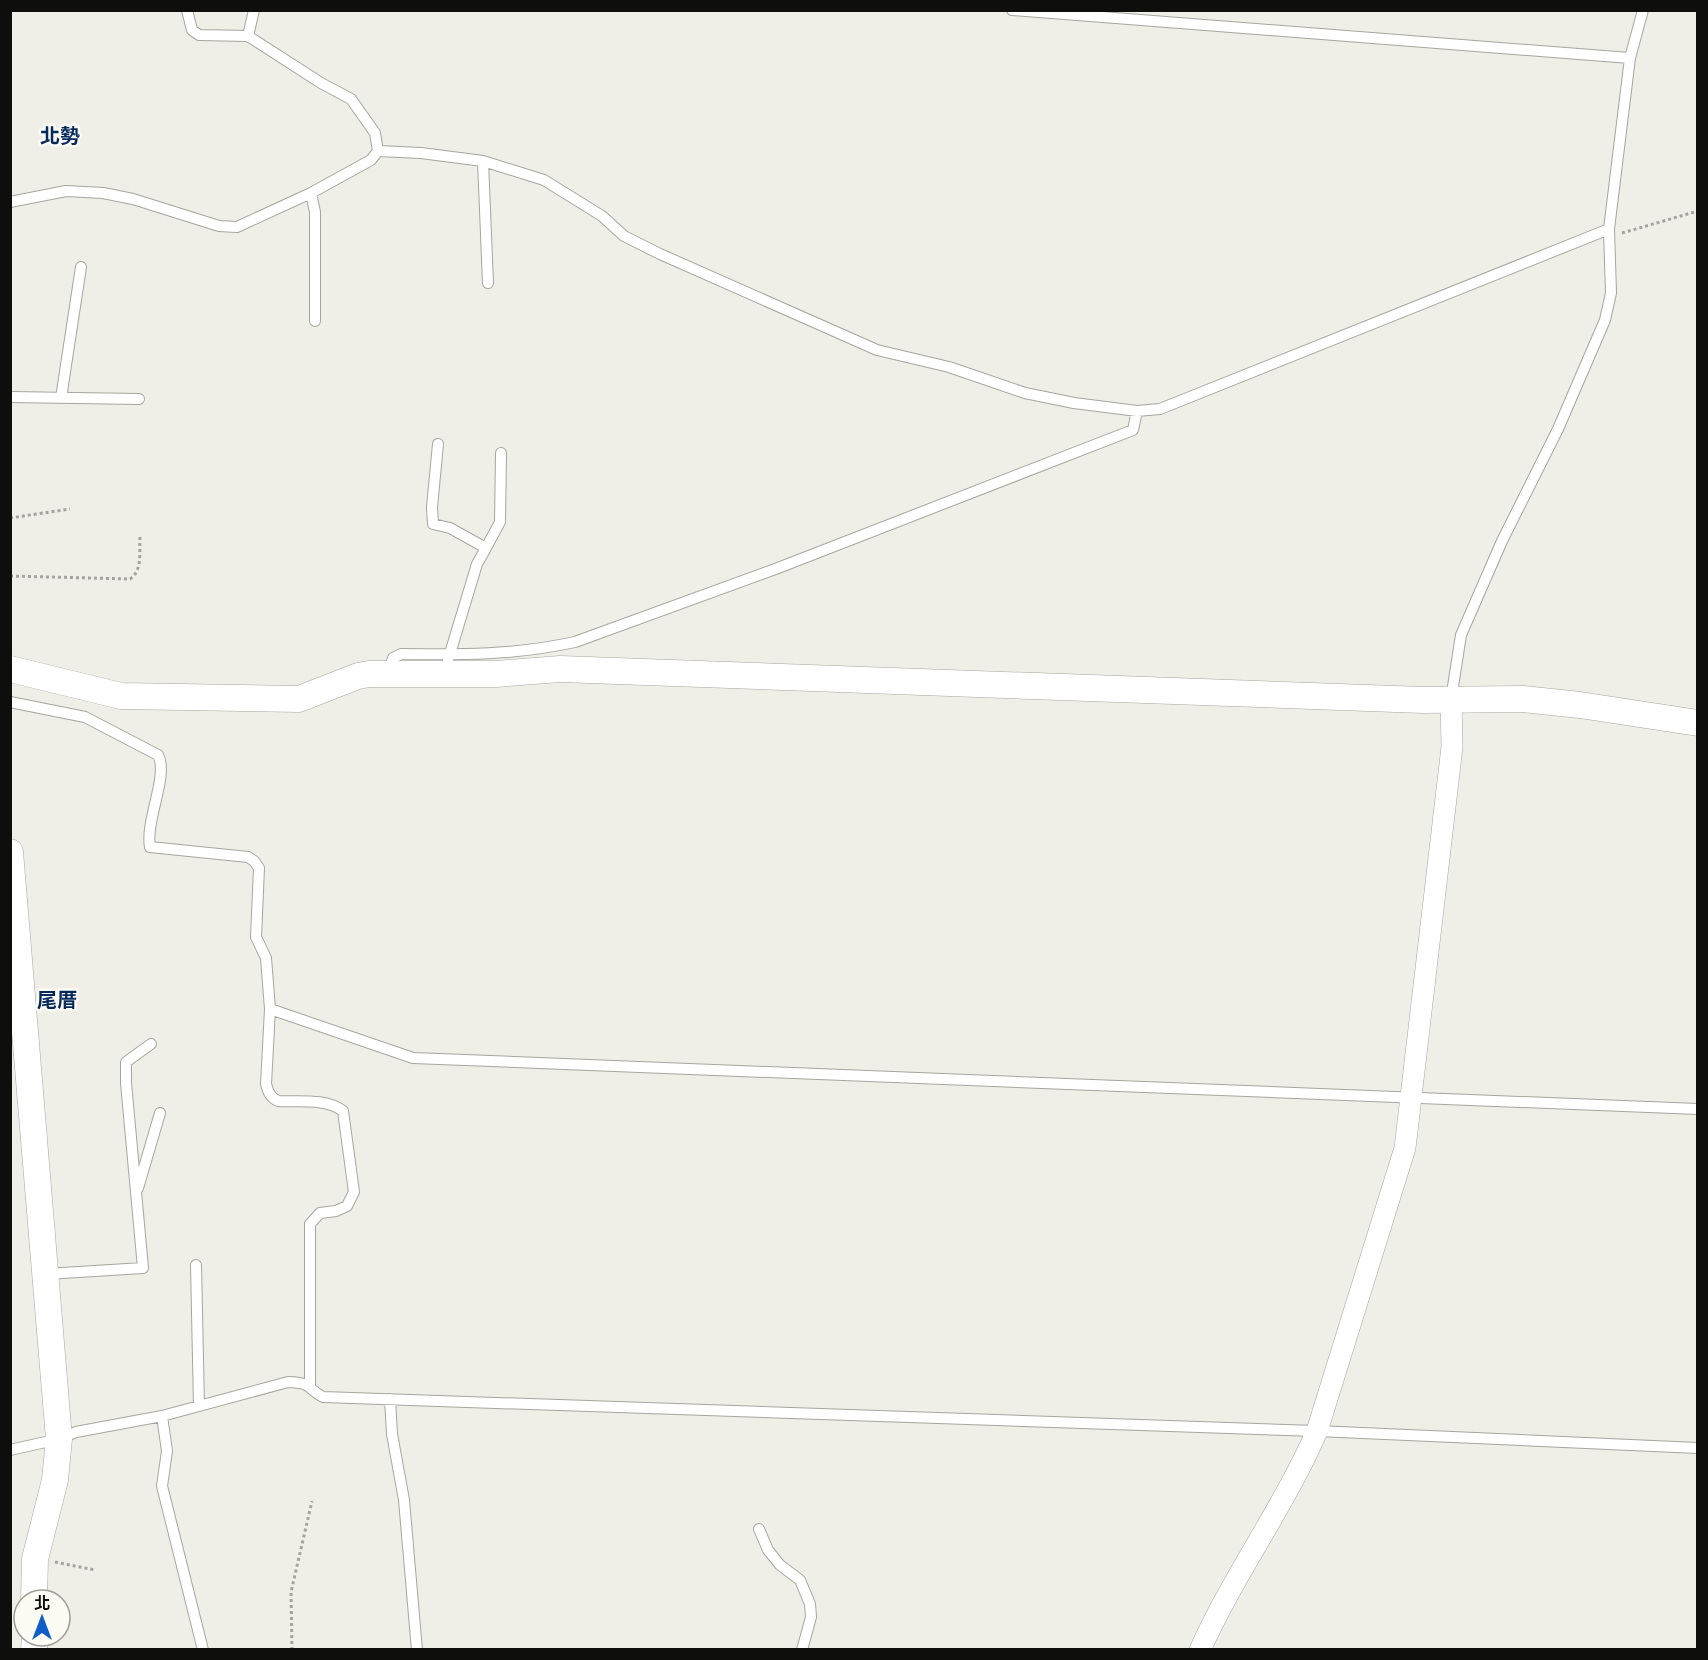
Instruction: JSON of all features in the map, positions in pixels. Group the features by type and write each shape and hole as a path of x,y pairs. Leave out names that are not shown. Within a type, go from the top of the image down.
{"street":[{"path":"10,669 121,696 298,699 358,676 388,675 447,665 496,674 560,669 1399,699 1523,699 1580,705 1698,723"},
{"path":"1200,1650 1214,1617 1300,1470 1317,1431 1406,1148 1452,747 1451,699"},
{"path":"10,852 59,1439 54,1480 35,1559 34,1588"}],"lane":[{"path":"10,202 66,191 103,193 133,198 219,226 237,227 311,193 371,160 378,151 375,133 351,99 321,83 248,36 199,35 192,30 187,10"},
{"path":"248,36 254,10"},
{"path":"1012,10 1630,58"},
{"path":"1451,699 1461,635 1502,541 1558,429 1605,320 1611,293 1609,229 1630,58 1643,10"},
{"path":"378,151 421,153 483,161 544,180 602,216 624,236 877,350 949,367 1025,393 1074,403 1137,411 1160,409 1609,229"},
{"path":"483,161 488,283"},
{"path":"311,193 315,212 315,321"},
{"path":"61,398 81,267"},
{"path":"10,397 140,399"},
{"path":"447,665 473,655 545,648 575,642 778,568 1133,430 1137,411"},
{"path":"438,444 432,507 433,524 450,528 486,548"},
{"path":"447,665 477,564 500,522 501,453"},
{"path":"10,702 85,717 158,755 161,766 149,834 150,847 248,857 259,868 256,938 266,958 270,1009 266,1084 268,1091 271,1098 278,1101 326,1103 335,1105 343,1111 354,1192 347,1206 336,1211 320,1213 310,1224 310,1385 314,1393 323,1397 1317,1431 1698,1448"},
{"path":"270,1009 413,1058 1698,1109"},
{"path":"46,1274 143,1268 126,1062 151,1044"},
{"path":"136,1194 160,1113"},
{"path":"196,1265 199,1406"},
{"path":"10,1450 59,1439 76,1432 162,1416 288,1382 310,1385"},
{"path":"390,1399 392,1434 404,1500 417,1650"},
{"path":"162,1416 167,1451 162,1486 203,1650"},
{"path":"759,1529 768,1550 780,1565 800,1580 810,1604 811,1617 802,1650"}],"path":[{"path":"1609,229 1622,233 1698,211"},
{"path":"10,518 69,508"},
{"path":"10,576 130,579 139,570 140,537"},
{"path":"292,1650 291,1592 312,1500"},
{"path":"35,1559 95,1570"}],"district":[{"name":"北勢","path":"60,136"},
{"name":"尾厝","path":"57,1000"}]}
